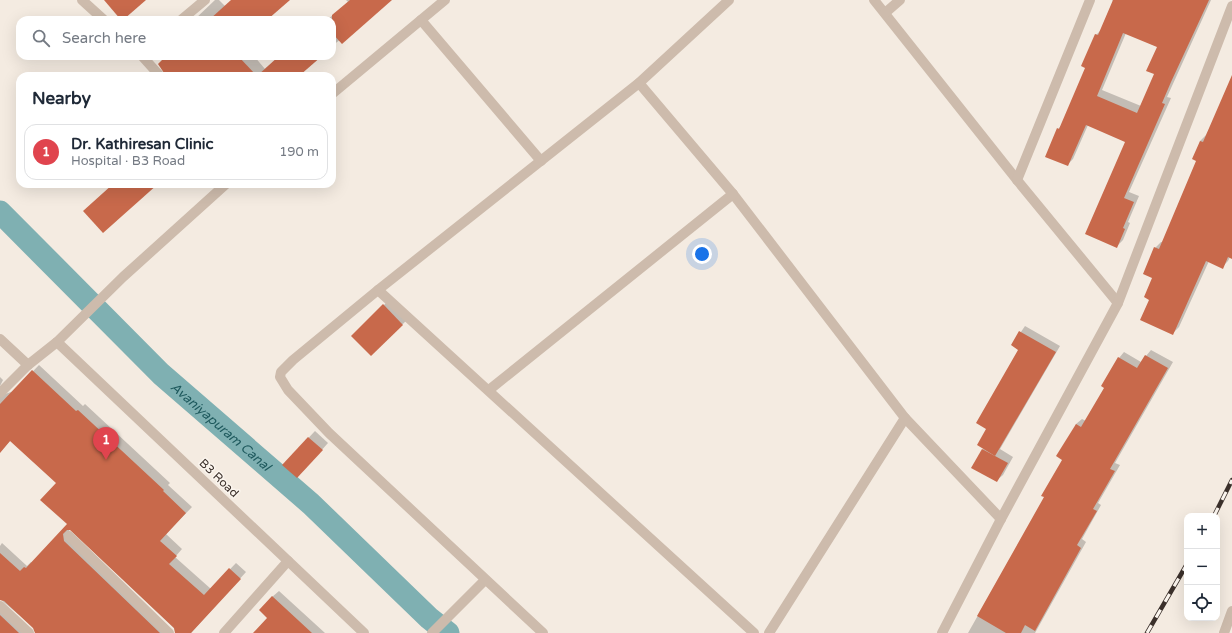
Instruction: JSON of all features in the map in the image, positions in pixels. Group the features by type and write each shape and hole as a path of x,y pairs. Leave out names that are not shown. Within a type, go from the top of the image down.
{"street":[{"path":"82,0 100,16"},
{"path":"186,16 205,0"},
{"path":"336,91 445,0"},
{"path":"543,633 329,433 288,390 280,377 282,372 292,360 639,83 729,0"},
{"path":"874,0 1017,180 1118,303"},
{"path":"885,13 900,0"},
{"path":"1017,180 1090,0"},
{"path":"942,633 1001,519 1118,303 1232,6"},
{"path":"421,20 541,160"},
{"path":"146,60 156,72"},
{"path":"639,83 733,194 905,418 1001,519"},
{"path":"0,393 28,365 57,342 123,277 222,188"},
{"path":"489,390 733,194"},
{"path":"378,290 754,633"},
{"path":"0,339 28,365"},
{"name":"B3 Road","path":"57,342 364,633"},
{"path":"769,633 905,418"},
{"path":"69,536 169,633"},
{"path":"224,633 288,561"},
{"path":"432,633 485,580"},
{"path":"0,606 29,633"},
{"path":"1224,633 1232,611"}],"building":[{"path":"104,0 146,0 128,16 118,16"},
{"path":"231,0 290,0 272,16 213,16"},
{"path":"350,0 392,0 342,44 336,37 336,16 332,15"},
{"path":"1113,0 1209,0 1171,82 1162,103 1165,104 1124,198 1134,202 1123,228 1125,229 1117,248 1085,234 1125,142 1086,125 1068,166 1045,157 1057,128 1059,129 1085,68 1081,66 1095,34 1098,35","holes":["1123,33 1157,47 1146,71 1154,74 1137,113 1097,96"]},
{"path":"162,60 242,60 253,72 163,72 158,64"},
{"path":"275,60 317,60 304,72 261,72"},
{"path":"1232,75 1232,259 1228,257 1223,269 1206,261 1173,335 1140,320 1149,300 1144,297 1152,278 1143,274 1154,247 1159,249 1196,161 1192,159 1200,141 1203,142"},
{"path":"109,188 154,188 103,233 83,211"},
{"path":"383,304 403,325 371,356 351,336"},
{"path":"1019,331 1056,352 995,456 977,445 986,429 976,423 1018,350 1011,345"},
{"path":"1145,355 1168,368 1110,469 1115,471 1093,509 1097,511 1077,545 1081,548 1035,631 1025,625 1021,633 1006,633 977,616 1044,497 1041,496 1062,460 1056,456 1076,424 1081,427 1104,388 1101,386 1118,357 1137,368"},
{"path":"32,370 76,411 78,410 164,490 163,491 186,513 160,541 177,556 169,564 204,595 229,568 241,579 191,633 175,633 174,628 70,530 67,530 63,534 64,541 160,633 35,633 33,628 4,601 0,600 0,553 20,571 24,567 26,568 67,524 40,500 56,483 10,441 0,453 0,404"},
{"path":"308,437 323,450 297,478 282,465"},
{"path":"982,449 1008,463 997,482 971,468"},
{"path":"272,596 312,633 253,633 267,618 259,610"},
{"path":"0,615 19,633 0,633"}],"waterway":[{"name":"Avaniyapuram Canal","path":"0,212 161,374 311,504 429,618 448,633"}],"railway":[{"path":"1216,513 1232,480"},
{"path":"1147,633 1184,569"}],"place":[{"name":"Dr. Kathiresan Clinic","path":"106,460"}]}
